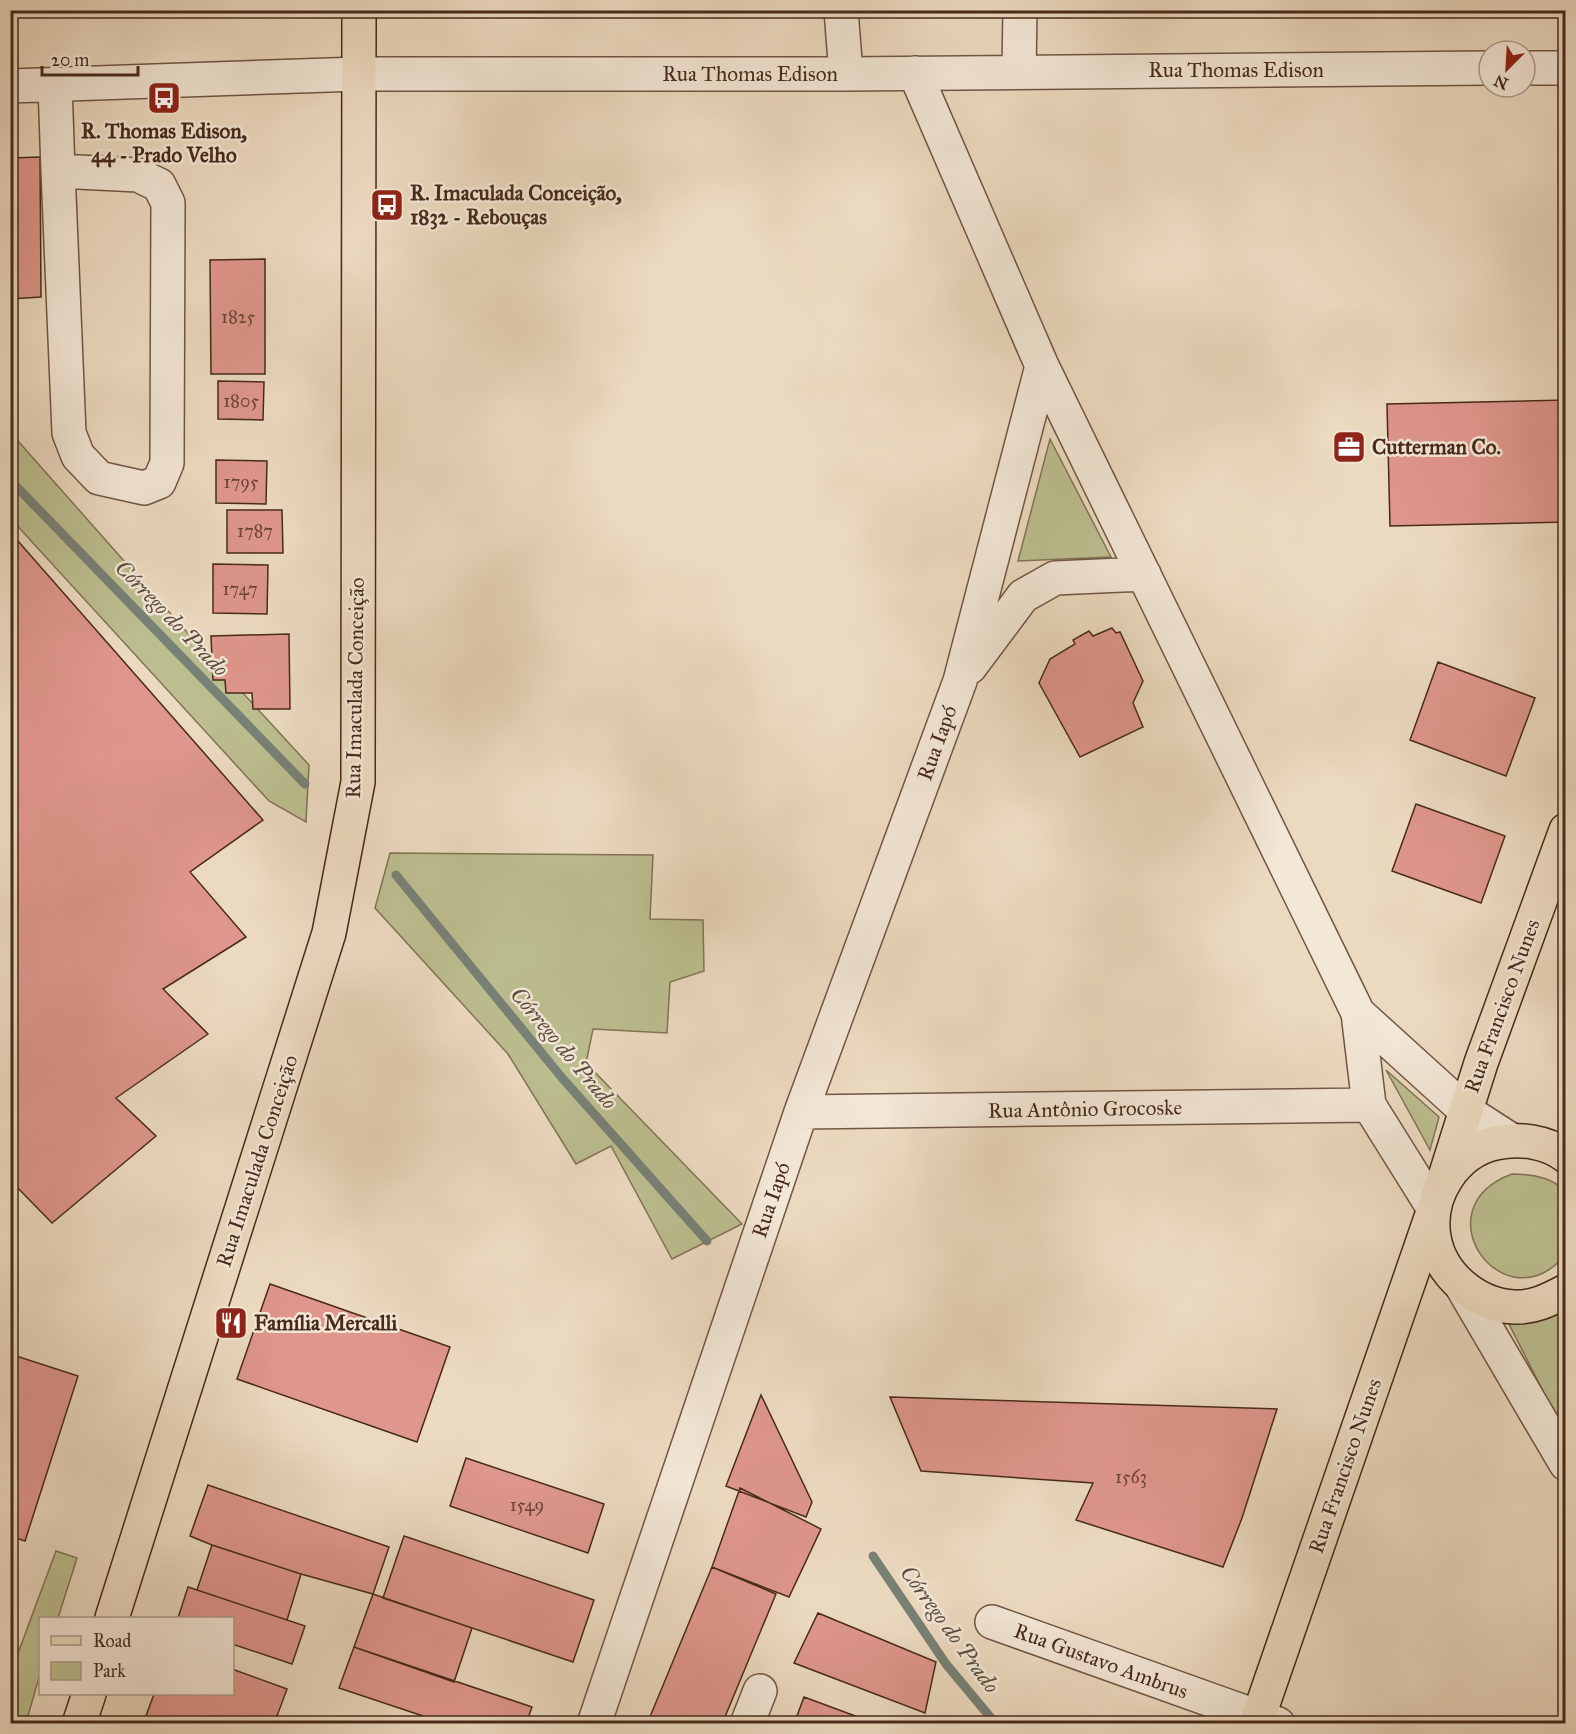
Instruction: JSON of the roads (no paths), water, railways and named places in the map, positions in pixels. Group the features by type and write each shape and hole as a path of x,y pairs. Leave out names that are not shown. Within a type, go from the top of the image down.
{"main road":[{"name":"Rua Imaculada Conceição","path":"112,1617 329,933 358,782 358,10"},
{"name":"Rua Francisco Nunes","path":"1264,1721 1481,1063 1566,830"},
{"path":"1566,1156 1538,1142 1511,1140 1484,1146 1460,1161 1438,1196 1434,1237 1443,1264 1461,1286 1486,1301 1515,1307 1544,1303 1566,1291"},
{"path":"79,1724 88,1695"}],"street":[{"path":"842,10 846,74"},
{"path":"1019,71 1020,10"},
{"path":"1537,68 1566,68"},
{"name":"Rua Thomas Edison","path":"10,86 359,74 846,74 1477,69"},
{"path":"915,73 1042,366 1358,1013 1369,1105 1438,1196"},
{"path":"55,85 58,171 69,433 78,456 99,478 144,488 159,482 167,464 168,203 159,185 138,175 58,171"},
{"name":"Rua Iapó","path":"594,1724 801,1112 960,681 1042,366"},
{"name":"Rua Iapó","path":"960,681 1023,596 1055,578 1144,574"},
{"path":"1358,1013 1466,1111 1511,1140"},
{"name":"Rua Antônio Grocoske","path":"801,1112 1369,1105"},
{"path":"1461,1286 1566,1464"},
{"name":"Rua Gustavo Ambrus","path":"992,1623 1264,1721"},
{"path":"747,1724 760,1691"}],"waterway":[{"name":"Córrego do Prado","path":"10,480 305,784"},
{"name":"Córrego do Prado","path":"396,875 563,1079 707,1241"},
{"name":"Córrego do Prado","path":"873,1556 946,1664 996,1724"}],"place":[{"name":"R. Thomas Edison, 44 - Prado Velho","path":"164,98"},
{"name":"R. Imaculada Conceição, 1832 - Rebouças","path":"387,205"},
{"name":"Cutterman Co.","path":"1349,447"},
{"name":"Família Mercalli","path":"231,1323"}]}
